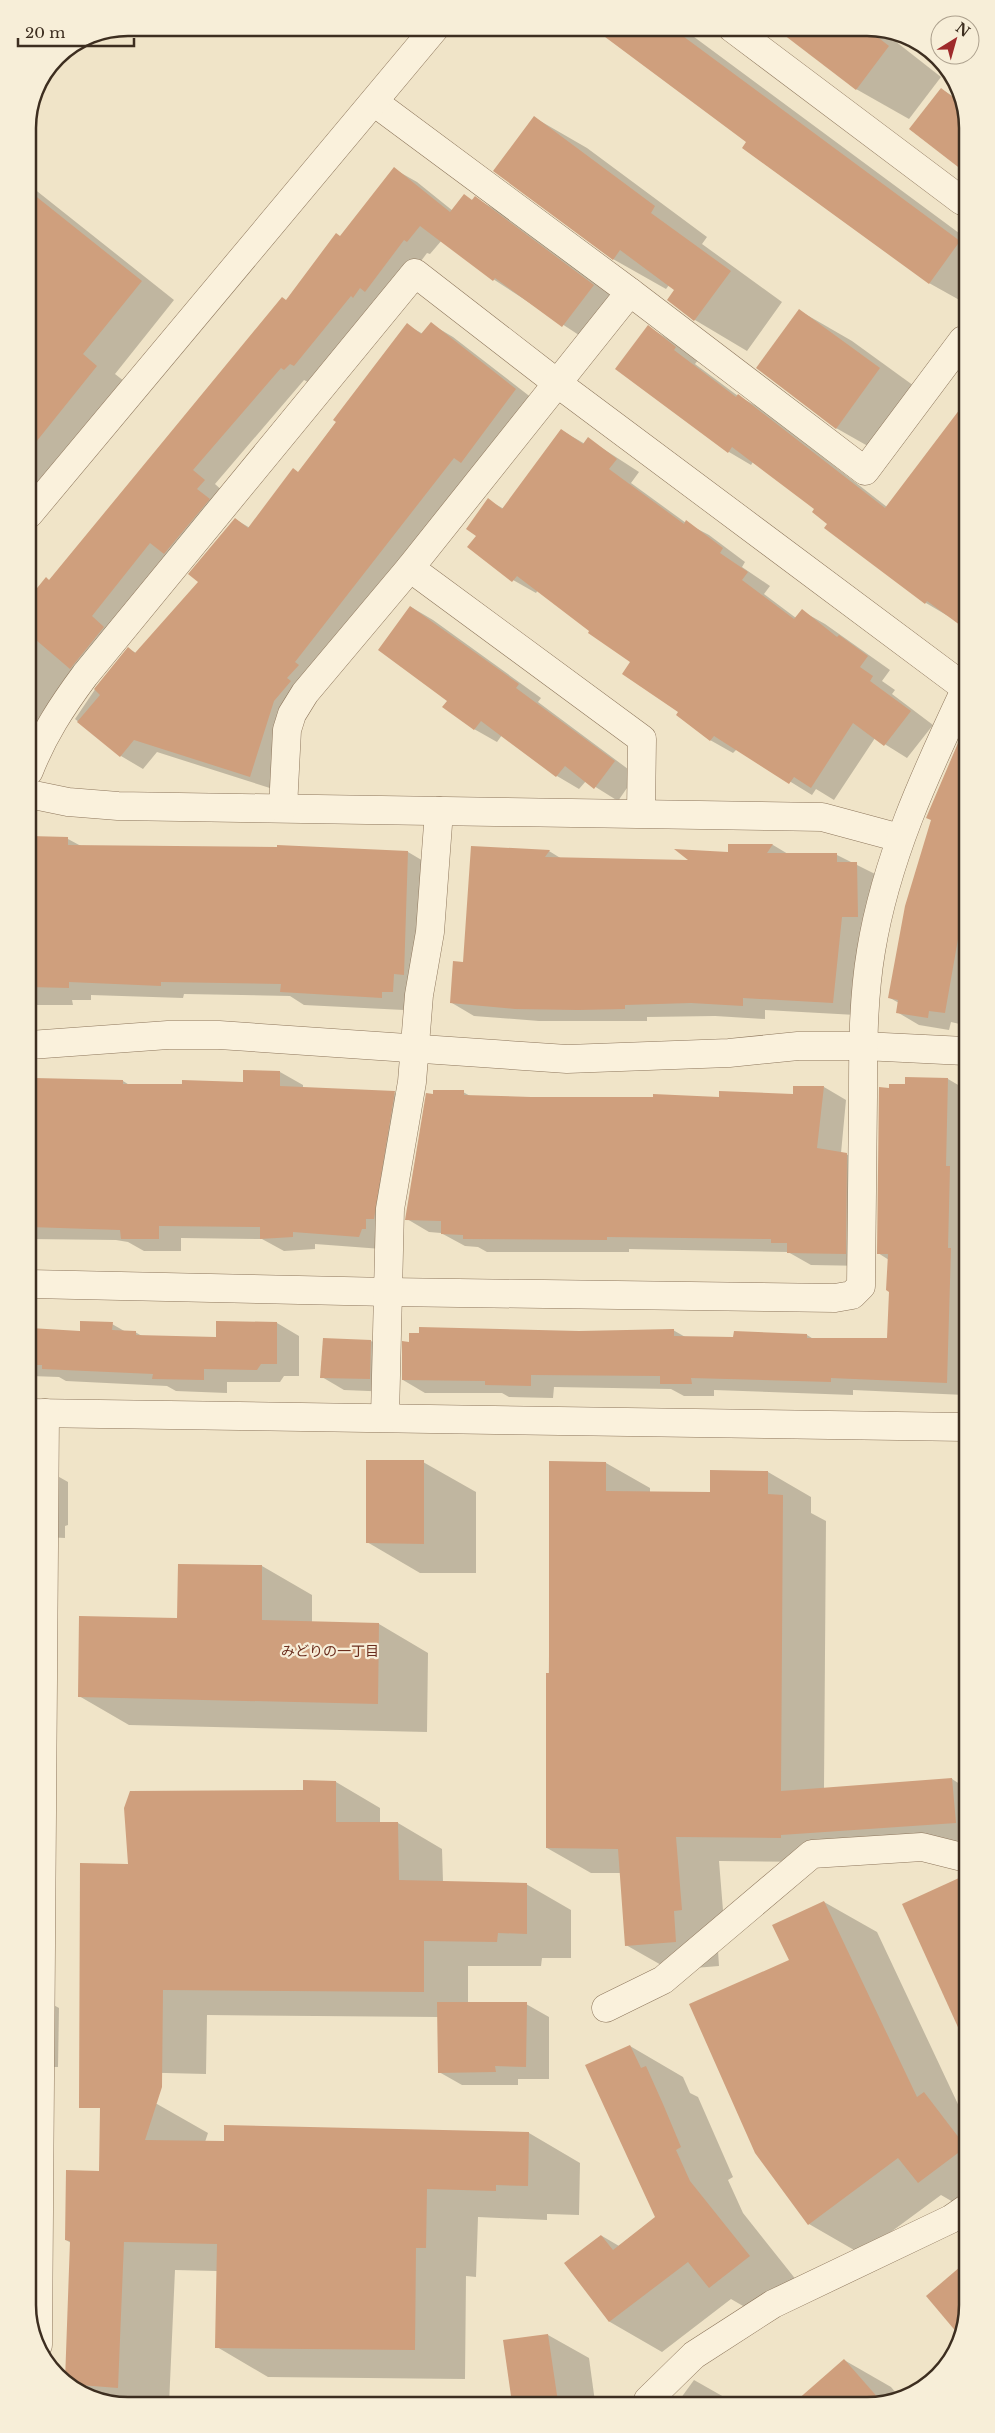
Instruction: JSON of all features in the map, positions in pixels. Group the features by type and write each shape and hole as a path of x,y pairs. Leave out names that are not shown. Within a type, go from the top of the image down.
{"street":[{"path":"36,506 428,36"},
{"path":"743,36 959,199"},
{"path":"374,102 630,292 865,471 959,345"},
{"path":"36,754 57,712 85,674 415,273 557,383 959,683"},
{"path":"284,808 287,730 292,714 305,693 410,568 630,292"},
{"path":"410,568 642,740 641,814"},
{"path":"36,1284 388,1292 835,1298 852,1295 861,1286 863,1046 865,994 871,949 900,838 932,760 959,703"},
{"path":"36,795 68,802 118,806 822,817 900,838"},
{"path":"385,1417 390,1209 412,1082 419,995 430,932 439,811"},
{"path":"36,1045 168,1035 219,1035 567,1059 729,1053 798,1046 863,1046 959,1050"},
{"path":"38,2322 38,1413 959,1427"},
{"path":"606,2008 663,1980 812,1854 922,1847 959,1856"},
{"path":"651,2397 694,2355 773,2304 952,2219 959,2214"}],"building":[{"path":"604,36 683,36 959,240 959,242 929,284 742,148 746,142"},
{"path":"785,36 877,37 889,46 856,90"},
{"path":"941,88 953,97 959,122 959,168 909,129"},
{"path":"534,116 655,206 651,213 731,271 694,321 667,300 674,290 620,250 613,260 493,171"},
{"path":"394,167 450,212 464,194 472,200 475,196 594,285 562,327 495,278 493,281 420,226 407,242 404,240 365,292 360,288 353,298 351,296 294,366 290,364 284,370 281,368 193,470 205,480 197,489 210,499 164,554 150,543 92,616 104,627 70,669 36,640 36,589 46,577 49,580 282,297 286,300 336,233 340,236"},
{"path":"36,196 142,281 83,354 97,366 36,442"},
{"path":"799,309 880,368 836,429 756,368"},
{"path":"431,322 516,389 461,463 454,458 295,662 299,665 287,678 291,681 274,701 250,777 134,740 120,757 77,722 100,695 94,689 128,647 135,653 198,582 188,574 235,518 248,528 293,468 298,472 336,422 333,420 407,323 421,334"},
{"path":"648,325 676,347 674,350 736,397 738,394 885,508 959,410 959,624 927,601 925,604 824,528 827,524 812,512 814,509 732,447 728,453 615,369"},
{"path":"561,429 583,444 588,437 617,459 609,469 684,524 686,520 723,548 720,553 748,572 742,580 794,619 802,609 837,637 839,635 868,656 860,667 873,676 870,681 911,711 884,746 853,723 811,788 794,777 789,784 714,736 710,741 676,715 678,712 622,674 630,662 588,633 589,631 517,576 512,582 467,547 476,536 466,529 488,498 502,509"},
{"path":"410,606 519,684 516,688 615,761 594,789 565,766 556,777 481,721 474,730 442,707 447,701 378,650"},
{"path":"959,741 959,933 945,1013 929,1011 928,1018 896,1013 898,1000 888,998 905,906 931,820 926,818"},
{"path":"36,836 68,837 68,845 277,847 277,845 408,851 404,975 394,974 393,992 382,992 382,998 280,992 281,984 161,982 161,986 69,982 69,988 36,987"},
{"path":"728,844 773,844 767,853 837,853 837,862 857,862 858,917 842,917 833,1003 743,998 743,1006 691,1003 625,1005 625,1009 578,1010 515,1009 450,1003 453,961 463,962 471,846 550,850 545,857 688,860 674,849 728,852"},
{"path":"243,1070 280,1071 280,1086 395,1091 374,1219 366,1219 366,1229 362,1229 359,1237 293,1232 293,1237 260,1239 260,1227 159,1226 159,1239 121,1239 120,1230 36,1227 36,1078 123,1080 123,1084 182,1084 182,1080 243,1082"},
{"path":"905,1077 948,1078 946,1166 950,1166 948,1248 951,1248 947,1383 831,1378 831,1382 691,1378 692,1384 660,1384 660,1376 531,1375 531,1386 485,1385 485,1381 402,1380 402,1341 409,1342 409,1333 419,1333 419,1327 579,1331 674,1329 674,1336 733,1337 734,1331 807,1334 807,1338 887,1338 889,1292 886,1290 888,1254 877,1254 879,1087 889,1088 889,1084 905,1084"},
{"path":"793,1086 824,1086 817,1148 847,1153 846,1254 787,1253 787,1243 771,1243 771,1239 607,1237 607,1240 463,1239 463,1235 441,1234 441,1221 405,1220 426,1093 433,1094 433,1090 464,1090 464,1095 531,1097 653,1097 653,1094 719,1097 719,1091 793,1094"},
{"path":"80,1321 113,1322 112,1330 136,1331 136,1335 216,1337 216,1321 277,1322 277,1364 261,1364 257,1370 204,1369 204,1380 152,1379 153,1374 42,1369 42,1365 36,1365 36,1328 80,1331"},
{"path":"323,1338 371,1340 370,1379 320,1378"},
{"path":"366,1460 424,1460 424,1544 366,1543"},
{"path":"549,1461 606,1462 606,1491 710,1492 710,1470 768,1471 768,1494 783,1495 781,1791 952,1778 956,1823 781,1835 781,1838 676,1837 682,1910 674,1911 676,1942 625,1946 618,1849 546,1848 546,1673 549,1673"},
{"path":"178,1564 262,1565 262,1620 379,1623 378,1704 78,1697 79,1616 177,1618"},
{"path":"303,1780 336,1781 336,1822 398,1822 399,1880 527,1883 527,1934 498,1933 497,1942 424,1941 424,1992 163,1990 162,2087 145,2140 224,2141 224,2125 529,2132 528,2186 496,2185 496,2191 427,2189 426,2248 416,2248 415,2350 215,2348 217,2244 124,2242 118,2388 85,2385 65,2372 70,2241 65,2240 66,2170 99,2171 100,2108 79,2108 80,1863 128,1864 124,1808 130,1791 303,1790"},
{"path":"959,1878 959,2029 902,1904"},
{"path":"824,1901 917,2097 924,2092 959,2138 959,2152 918,2183 898,2158 808,2225 755,2153 689,2004 789,1960 772,1925"},
{"path":"437,2002 527,2002 526,2067 495,2066 496,2072 438,2073"},
{"path":"630,2045 641,2068 646,2066 663,2104 681,2147 676,2150 690,2181 750,2256 709,2288 688,2262 609,2322 564,2263 601,2235 613,2250 655,2217 585,2065"},
{"path":"959,2268 959,2311 955,2330 926,2296"},
{"path":"548,2334 557,2397 511,2397 503,2340"},
{"path":"844,2359 877,2396 866,2397 801,2397"}],"district":[{"name":"みどりの一丁目","path":"330,1651"}]}
